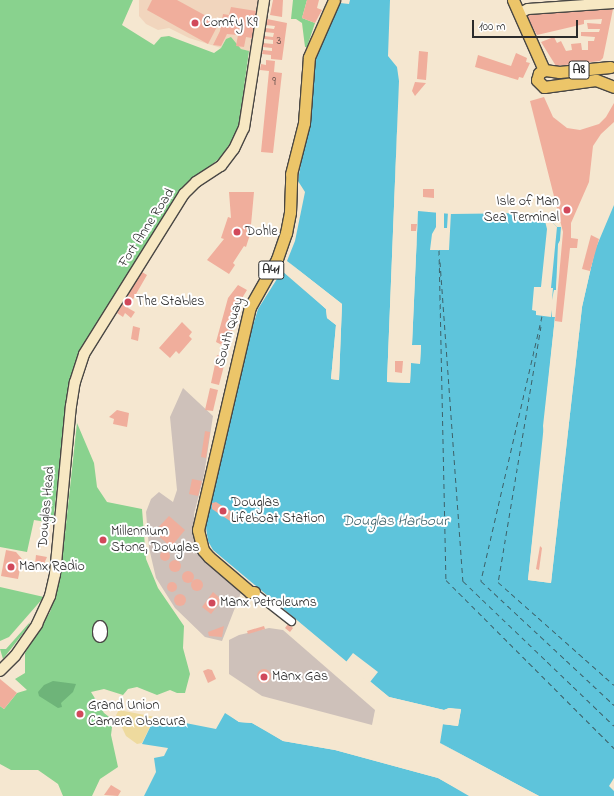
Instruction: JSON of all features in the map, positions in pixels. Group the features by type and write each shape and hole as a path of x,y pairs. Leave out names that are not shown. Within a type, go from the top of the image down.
{"main road":[{"name":"Fort Anne Road","path":"84,354 184,194 196,182 221,166 244,128 264,0"},
{"name":"South Quay","path":"254,592 250,592 210,557 200,540 200,517 250,307 277,259 286,233 290,212 291,174 304,123 308,57 334,0"},
{"name":"A8","path":"505,0 518,23 524,26"},
{"name":"A8","path":"513,0 520,13 524,26 547,70"},
{"path":"520,13 528,9 614,3"},
{"name":"A8","path":"612,65 558,72 547,70 538,76 539,83 544,87 583,80 596,80 612,86"},
{"path":"612,65 606,75 612,86"},
{"name":"Douglas Head","path":"0,671 15,656 38,624 50,596 55,574 71,406 75,382 84,354"}],"street":[{"path":"254,592 290,620"}],"shaded area":[{"path":"139,0 259,0 251,52 241,49 233,41 226,39 221,48 189,38 169,28 158,30 146,24 139,16"},
{"path":"183,388 213,416 204,475 194,514 195,538 242,590 222,641 205,637 175,608 156,578 149,548 146,512 151,499 159,492 173,502 177,490 170,417"},
{"path":"269,628 283,630 375,710 372,725 262,696 229,674 229,640 239,635"}],"green space":[{"path":"0,0 133,0 122,25 154,45 161,37 169,36 214,53 221,48 226,39 231,37 241,49 249,51 238,131 221,157 182,189 82,347 73,369 67,396 53,523 34,520 27,552 0,547"},
{"path":"293,0 307,0 302,18 315,23 307,47 305,47 302,23 296,19 291,19"},
{"path":"77,423 94,463 97,487 107,502 142,509 146,559 158,588 184,626 183,648 190,674 185,693 177,693 170,690 157,695 137,687 128,689 123,695 104,689 91,692 104,713 113,720 111,735 118,767 100,779 92,796 63,796 58,784 38,770 11,770 0,764 0,706 4,709 17,693 27,690 15,679 25,673 25,653 50,612 60,580"},
{"path":"0,587 44,597 9,637 0,641"},
{"path":"30,622 28,627 3,659 0,649 6,649"},
{"path":"53,681 76,684 73,692 61,703 62,707 58,708 39,696 38,692 44,685"}],"sand":[{"path":"119,710 155,717 142,743 137,744 126,736 116,715"}],"water":[{"name":"Douglas Harbour","path":"350,0 390,0 388,56 397,67 399,81 387,382 410,383 411,363 420,363 421,346 412,345 418,211 451,214 543,213 557,227 561,227 562,237 558,244 556,290 554,290 552,316 555,317 528,580 551,583 582,307 595,250 614,205 614,778 609,786 614,791 614,796 539,796 440,743 443,724 458,726 461,710 449,708 444,710 389,697 213,550 208,541 205,521 251,332 258,309 282,271 326,309 327,318 336,325 331,379 339,380 342,304 287,261 295,241 305,192 298,181 310,108 313,53 340,3 349,4"},
{"path":"225,713 239,722 252,723 283,741 335,750 438,778 469,796 144,796 156,772 154,758 164,756 168,748 142,744 155,717 216,729"}],"pier":[{"path":"398,106 389,380 408,381 409,362 418,362 419,347 410,345 418,211 412,345 421,345 420,364 411,363 410,383 387,382"},
{"path":"436,211 444,211 444,228 447,228 448,212 451,212 449,250 430,250 432,234 436,227"},
{"path":"543,213 557,227 551,288 553,288 552,300 554,290 556,290 561,227 564,237 560,245 558,268 560,270 554,315 557,317 530,579 549,581 580,306 593,249 595,250 582,307 551,583 528,580 555,317 552,317 552,310 551,317 536,315 536,311 532,310 534,287 541,287 547,229"},
{"path":"287,261 342,304 339,380 331,379 336,325 327,318 326,309 283,269 328,307 329,317 338,324 336,372 333,377 337,378 340,305"},
{"path":"293,617 346,662 353,653 378,672 370,682 389,697 444,710 449,708 461,709 458,726 441,724 456,724 458,711 449,710 444,712 388,699"},
{"path":"224,711 239,720 253,722 284,740 336,748 439,777 471,796 438,778 335,750 283,741 252,723 239,722"},
{"path":"438,742 440,743 539,796 535,796"}],"building":[{"path":"152,0 177,0 219,23 208,44 147,10"},
{"path":"273,0 283,0 282,17 270,15"},
{"path":"307,0 319,0 317,8 322,10 315,23 302,18"},
{"path":"231,7 256,11 252,38 246,37 244,47 236,46 238,35 227,34 221,46 213,45 220,31 223,14 229,15"},
{"path":"613,9 603,58 600,61 556,66 541,42 554,37 557,43 561,41 566,51 572,50 571,44 581,43 582,50 588,50 588,41 594,41 595,37 581,36 581,32 599,32 600,29 588,29 587,23 601,24 602,19 584,20 584,24 537,35 527,17 528,14"},
{"path":"267,19 287,23 282,60 271,59 271,55 262,54 263,50 272,51 272,48 263,47 263,43 273,44 273,40 264,39 264,36 273,37 274,33 265,32 265,28 274,29 275,26 266,25"},
{"path":"419,51 428,52 426,80 417,79"},
{"path":"516,53 527,58 526,62 530,63 523,78 519,77 518,80 475,67 478,55 511,66"},
{"path":"266,60 275,61 274,72 282,73 273,153 261,152 269,71 260,70 261,64 266,65"},
{"path":"415,82 426,83 415,96 412,91"},
{"name":"Isle of Man Sea Terminal","path":"544,97 553,117 567,128 580,130 599,124 606,117 614,103 614,122 601,134 593,146 589,182 571,223 571,238 578,239 577,248 570,248 562,322 555,321 563,232 530,101"},
{"path":"423,189 434,189 434,198 423,197"},
{"name":"Dohle","path":"229,192 254,192 251,225 253,225 246,247 244,246 233,263 235,265 229,274 207,260 224,239 221,238 228,217 231,218"},
{"path":"411,224 417,224 416,231 411,231"},
{"path":"591,235 599,239 590,271 582,269"},
{"path":"142,272 147,275 128,308 135,312 131,318 125,313 123,317 117,313"},
{"path":"238,285 247,290 239,303 228,348 216,342 228,298"},
{"path":"182,322 192,332 189,336 192,339 179,354 176,351 170,358 159,348"},
{"path":"133,326 140,328 138,341 131,339"},
{"path":"217,355 226,358 219,385 211,383"},
{"path":"395,361 403,361 402,373 395,372"},
{"path":"210,388 218,390 213,411 205,410"},
{"path":"117,410 129,413 127,427 113,424 114,419 109,417"},
{"path":"205,431 210,432 206,458 201,457"},
{"path":"192,479 202,481 198,496 189,494"},
{"name":"Douglas Lifeboat Station","path":"216,502 234,513 230,521 212,509 212,503"},
{"path":"169,516 185,530 171,547 154,532"},
{"path":"156,543 160,543 162,547 160,551 156,551 154,549 154,545"},
{"path":"540,546 542,548 539,570 536,569"},
{"name":"Manx Radio","path":"6,550 16,552 22,559 18,579 1,576"},
{"path":"163,551 167,551 169,552 169,560 163,561 160,558 160,554"},
{"path":"36,555 47,557 43,566 35,564"},
{"path":"173,560 177,560 181,566 177,572 173,572 169,568 169,564"},
{"name":"Manx Petroleums","path":"186,571 190,571 194,577 190,583 186,583 182,579 182,575"},
{"name":"Manx Petroleums","path":"197,579 201,581 203,585 201,589 197,591 193,589 191,585 193,581"},
{"path":"170,582 174,582 176,583 176,591 170,592 167,589 167,585"},
{"name":"Manx Petroleums","path":"213,592 222,600 211,614 202,607"},
{"name":"Manx Petroleums","path":"178,594 182,594 186,600 182,606 178,606 174,602 174,598"},
{"path":"288,624 293,628 290,632 285,628"},
{"name":"Manx Petroleums","path":"224,626 222,637 209,636 208,632"},
{"path":"264,626 265,629 248,634 247,631"},
{"path":"208,669 212,670 216,679 208,683 203,671"},
{"name":"Manx Gas","path":"264,669 269,671 271,676 269,681 264,683 259,681 257,676 259,671"},
{"path":"0,679 17,693 4,709 0,706"},
{"name":"Grand Union Camera Obscura","path":"80,710 83,711 83,717 80,718 77,717 76,714 77,711"},
{"path":"111,785 121,791 118,796 104,795"}],"ferry route":[{"path":"439,250 446,580 614,748"},
{"path":"440,262 463,581 614,726"},
{"path":"542,316 481,581 614,705"},
{"path":"541,326 498,582 614,685"}],"place":[{"name":"Comfy K9","path":"195,23"},
{"name":"Isle of Man Sea Terminal","path":"567,210"},
{"name":"Dohle","path":"237,232"},
{"name":"The Stables","path":"128,302"},
{"name":"Douglas Lifeboat Station","path":"223,511"},
{"name":"Millennium Stone, Douglas","path":"103,540"},
{"name":"Manx Radio","path":"11,567"},
{"name":"Manx Petroleums","path":"212,603"},
{"name":"Manx Gas","path":"264,677"},
{"name":"Grand Union Camera Obscura","path":"80,714"}]}
